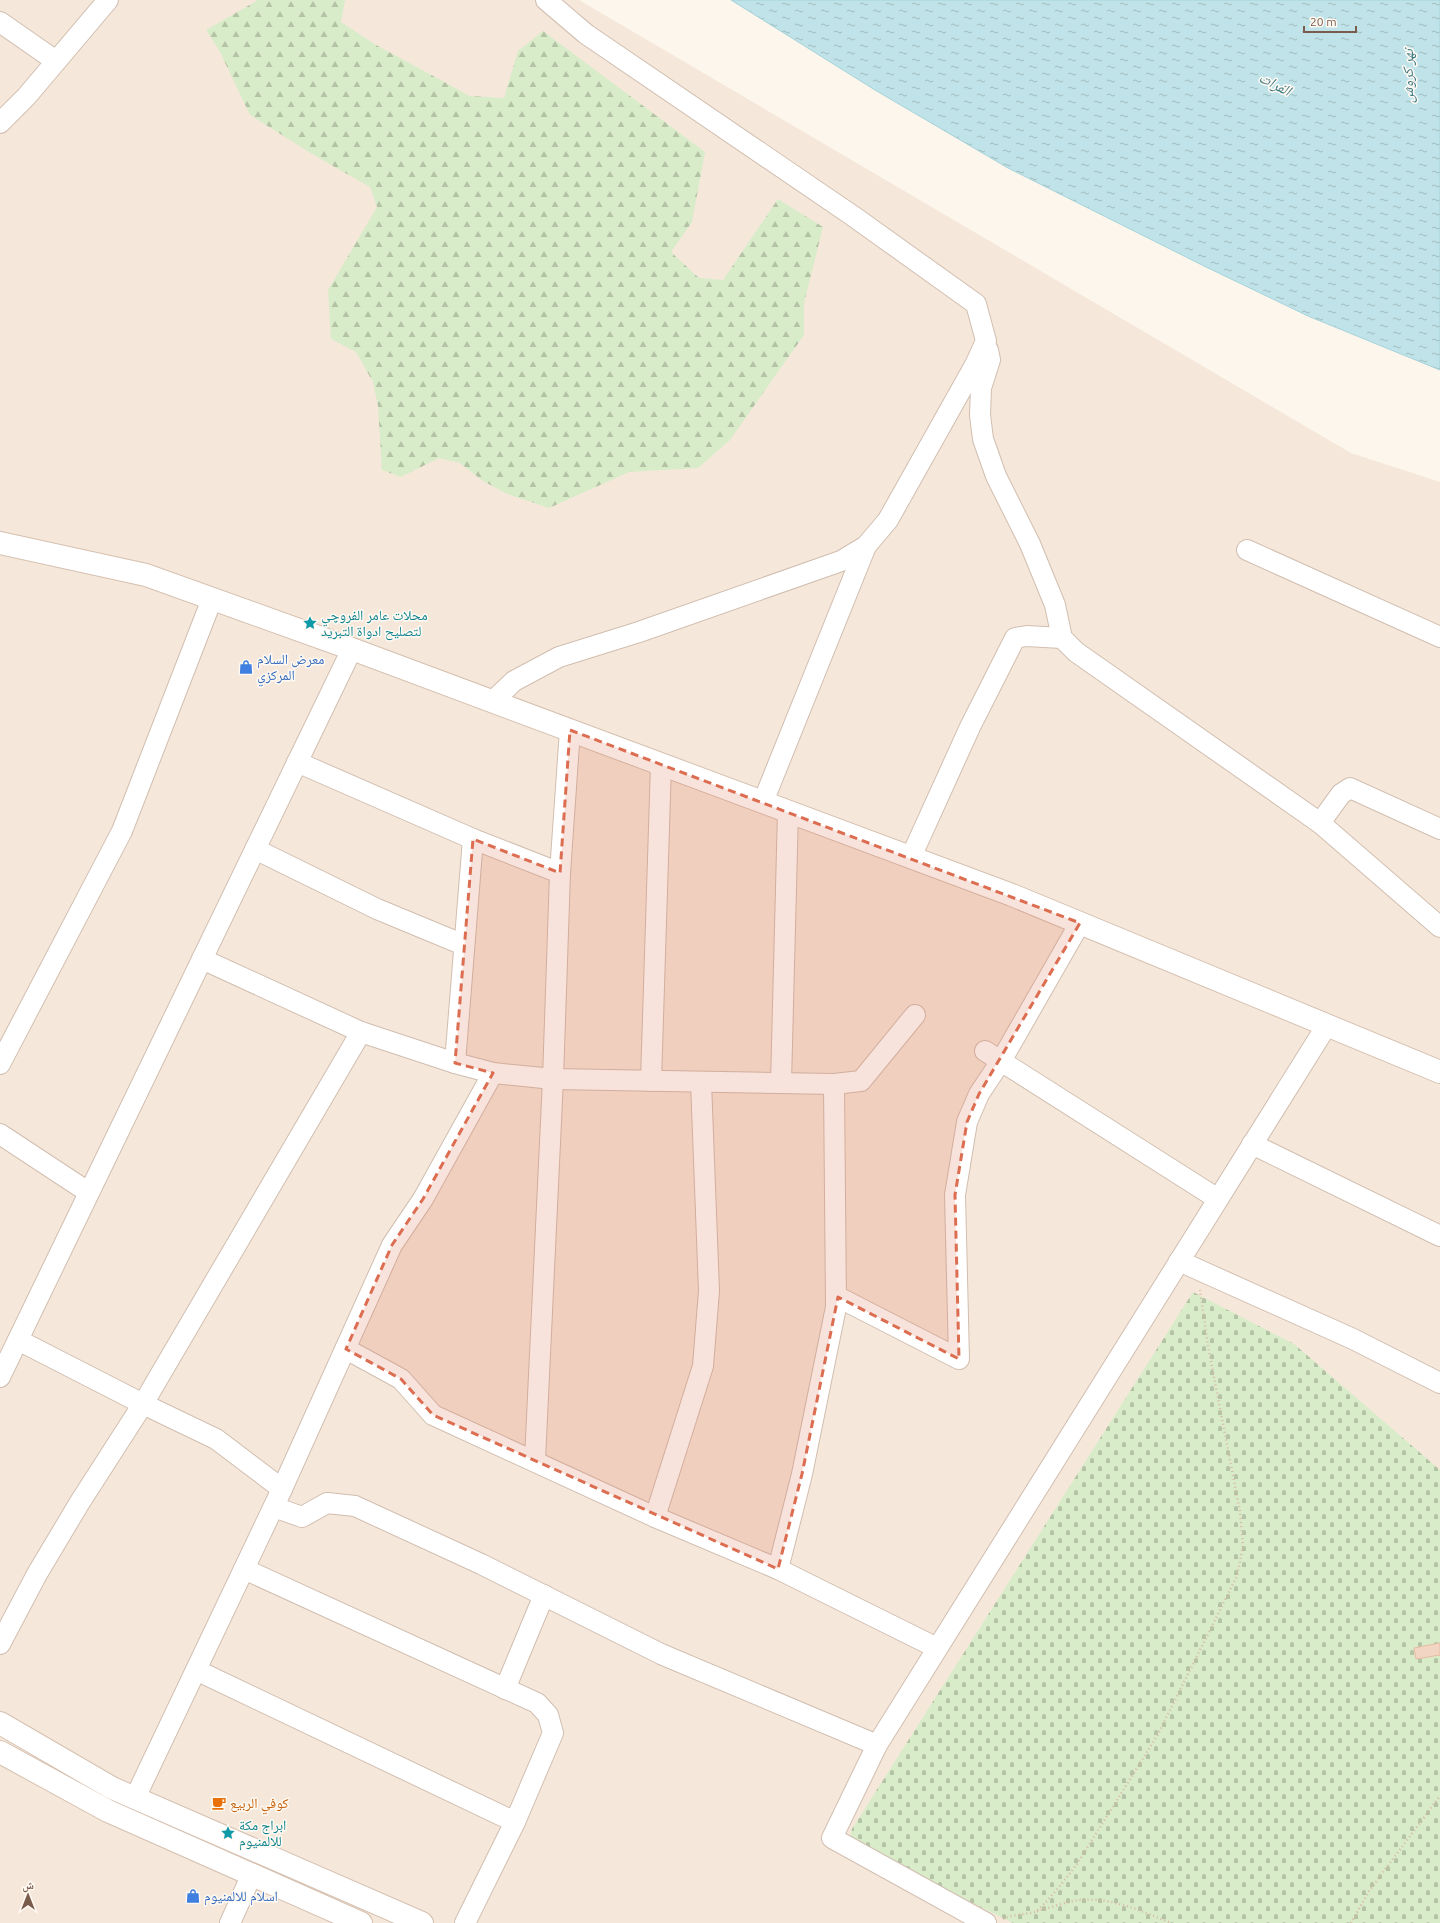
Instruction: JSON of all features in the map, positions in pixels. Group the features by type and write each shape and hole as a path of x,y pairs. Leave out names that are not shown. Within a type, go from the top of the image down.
{"street":[{"path":"0,123 26,97 108,0"},
{"path":"546,0 586,34 852,216 976,304 990,360 981,388 980,415 983,439 996,476 1030,544 1055,605 1062,638 1076,652 1320,823 1440,927"},
{"path":"0,22 56,61"},
{"path":"763,802 866,546 888,520 975,365 986,341"},
{"path":"0,543 146,575 352,649 1012,895 1440,1072"},
{"path":"493,702 514,681 559,657 639,632 841,561 866,546"},
{"path":"1247,550 1440,637"},
{"path":"0,1064 122,831 212,599"},
{"path":"911,857 970,727 1015,638 1027,636 1062,638"},
{"path":"0,1377 88,1192 352,649"},
{"path":"535,1460 553,1079 560,872 570,730"},
{"path":"297,762 473,839 560,872"},
{"path":"651,1081 661,764"},
{"path":"1320,823 1341,794 1350,788 1440,829"},
{"path":"782,1083 788,812"},
{"path":"455,1063 473,839"},
{"path":"255,849 376,909 464,944"},
{"path":"836,1296 959,1359 955,1195 967,1122 993,1056 1080,923"},
{"path":"202,959 361,1032 455,1063 493,1073 553,1079 834,1084 861,1081 915,1015"},
{"path":"993,1922 832,1838 877,1745 1327,1025"},
{"path":"0,1644 37,1574 80,1502 143,1404 361,1032"},
{"path":"993,1056 1218,1199"},
{"path":"135,1798 274,1507 392,1246 423,1199 493,1073"},
{"path":"656,1517 703,1366 709,1291 702,1082"},
{"path":"778,1570 802,1474 836,1307 834,1084"},
{"path":"0,1134 88,1192"},
{"path":"1252,1144 1440,1236"},
{"path":"1179,1261 1353,1338 1440,1383"},
{"path":"18,1340 143,1404 216,1439 282,1489"},
{"path":"346,1350 401,1379 433,1414 656,1517 778,1570 937,1648"},
{"path":"274,1507 302,1517 327,1503 355,1506 481,1564 660,1654 877,1745"},
{"path":"244,1570 537,1703 548,1715 553,1733 515,1822 464,1923"},
{"path":"505,1689 544,1595"},
{"path":"196,1670 515,1822"},
{"path":"0,1723 112,1788 422,1923"},
{"path":"0,1752 108,1811 362,1923"},
{"path":"208,1855 218,1834"},
{"path":"230,1923 252,1874"}],"path":[{"path":"1035,1912 1062,1884 1077,1864 1156,1736 1237,1576 1244,1546 1240,1512 1208,1346 1197,1269"},
{"path":"1351,1923 1369,1891 1440,1796"},
{"path":"993,1922 1011,1915 1035,1912 1078,1900 1109,1900 1129,1906 1171,1923"}],"highlighted area":[{"path":"570,730 1080,923 979,1094 967,1122 955,1195 959,1359 838,1297 802,1474 778,1569 433,1415 401,1379 346,1349 392,1245 423,1199 493,1073 455,1063 473,839 560,873"}],"shaded area":[{"path":"0,0 579,0 1351,453 1440,482 1440,1923 0,1923"}],"green space":[{"path":"258,0 345,0 341,22 376,45 470,96 504,98 518,51 543,31 705,152 692,222 671,252 699,278 723,280 778,199 823,227 804,303 804,335 730,440 698,468 629,472 549,508 507,494 483,481 460,463 439,458 401,477 382,470 378,406 373,382 356,352 331,339 328,290 377,207 370,187 317,157 250,115 220,52 206,30"},
{"path":"1193,1292 1294,1344 1440,1470 1440,1923 1013,1923 849,1842 852,1829"}],"water":[{"path":"731,0 1440,0 1440,370 1308,316 1008,168 875,90"}],"building":[{"path":"1440,1643 1440,1655 1416,1659 1414,1648"}],"place":[{"name":"محلات عامر الفروچي لتصليح ادواة التبريد","path":"310,623"},
{"name":"معرض السلام المركزي","path":"246,667"},
{"name":"كوفي الربيع","path":"219,1803"},
{"name":"ابراج مكة للالمنيوم","path":"228,1833"},
{"name":"اسلام للالمنيوم","path":"193,1896"}],"water label":[{"name":"نهر كروش","path":"1408,76"},
{"name":"الفرات","path":"1275,84"}]}
